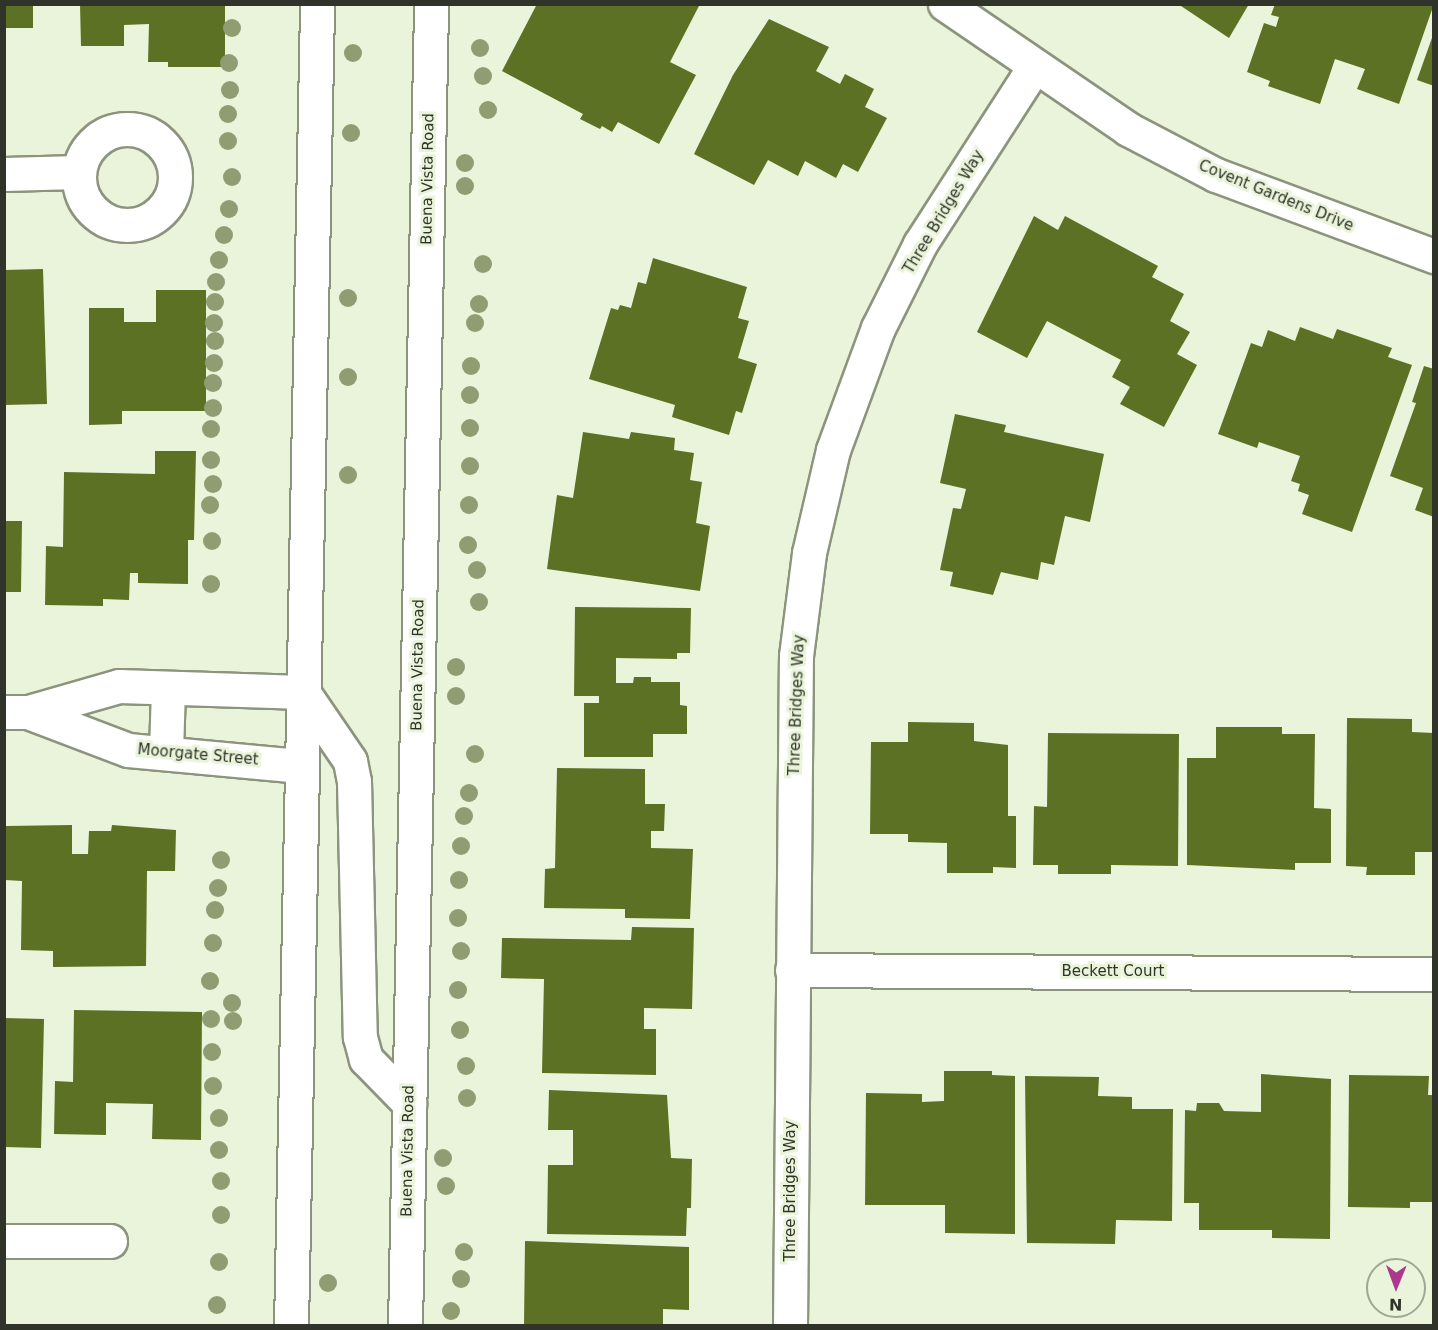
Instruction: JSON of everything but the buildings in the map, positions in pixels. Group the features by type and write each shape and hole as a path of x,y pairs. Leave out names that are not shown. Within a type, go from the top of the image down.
{"street":[{"path":"291,1326 317,4"},
{"name":"Buena Vista Road","path":"405,1326 431,4"},
{"name":"Covent Gardens Drive","path":"945,4 1034,67 1128,129 1216,175 1434,256"},
{"name":"Three Bridges Way","path":"790,1326 796,657 809,553 833,450 878,328 920,244 1034,67"},
{"path":"4,174 78,172"},
{"name":"Moorgate Street","path":"16,712 119,686 303,692"},
{"path":"166,752 168,688"},
{"path":"303,692 350,761 354,781 360,1037 366,1059 409,1103"},
{"name":"Moorgate Street","path":"16,712 128,750 302,766"},
{"name":"Beckett Court","path":"792,970 1434,974"},
{"path":"4,1241 110,1241"}]}
